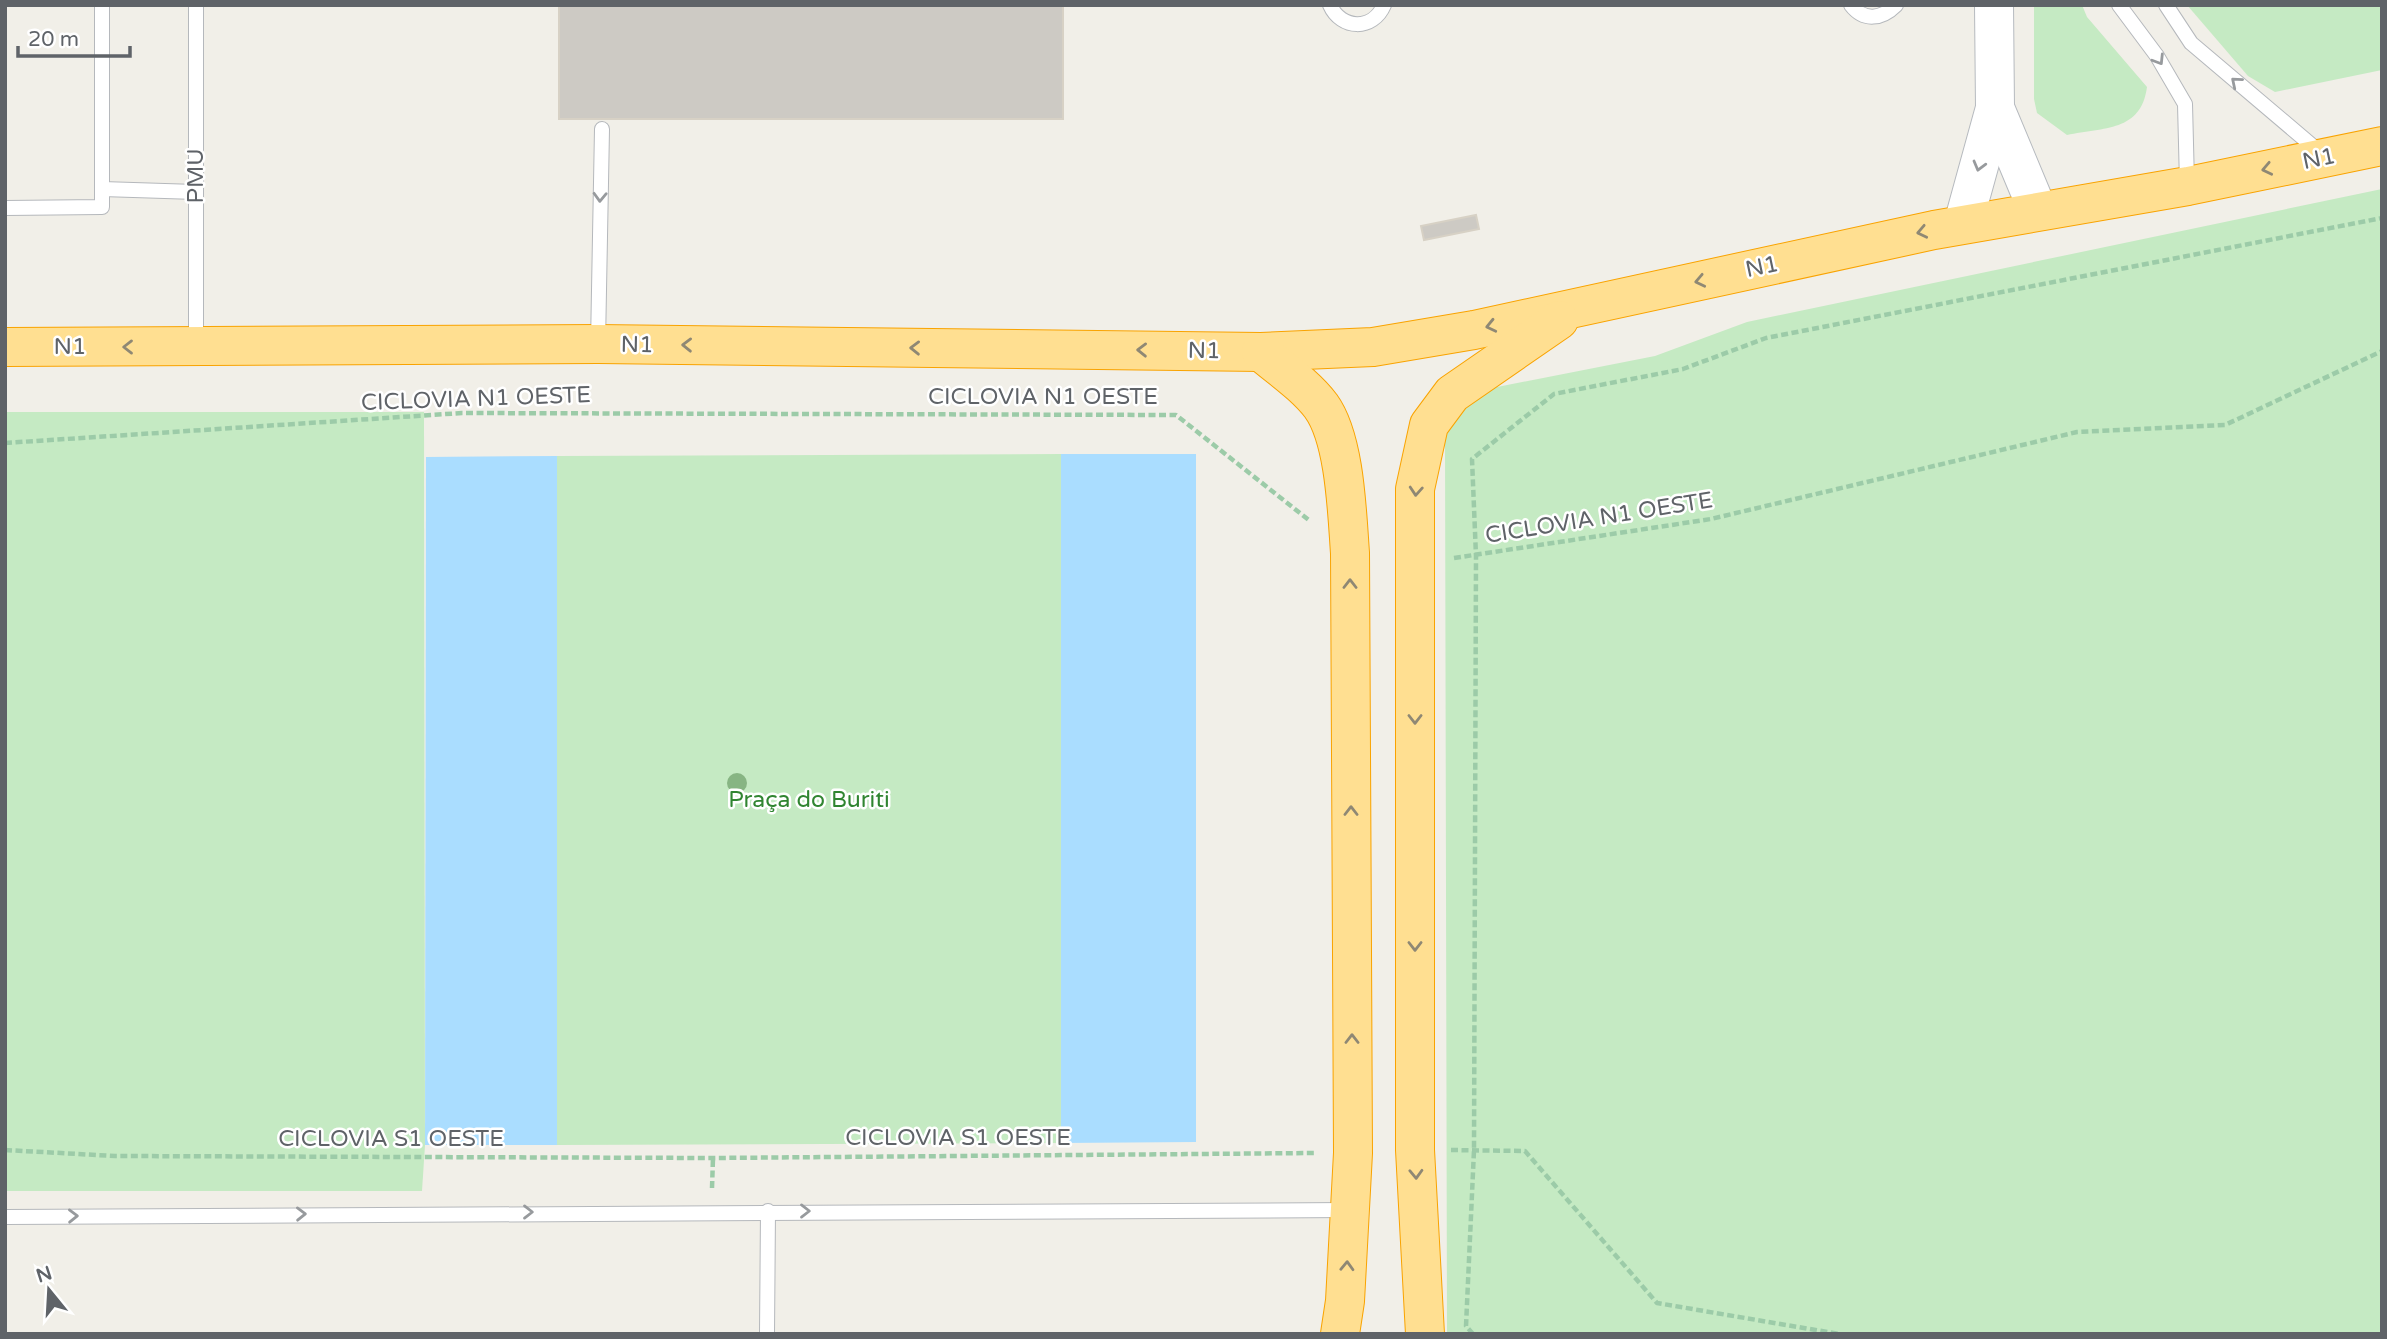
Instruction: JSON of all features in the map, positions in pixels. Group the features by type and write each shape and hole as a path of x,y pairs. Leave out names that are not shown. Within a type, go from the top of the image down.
{"highway":[{"name":"N1","path":"5,347 598,344 1261,352 1373,347 1474,330 1963,225 2188,186 2382,146"},
{"path":"1425,1334 1415,1150 1415,489 1429,425 1452,394 1581,306"},
{"path":"1261,352 1322,407 1333,432 1346,502 1350,553 1353,1153 1345,1301 1340,1334"}],"main road":[{"path":"1963,225 1995,108 1994,5"},
{"path":"1995,108 2038,211"}],"lane":[{"path":"5,208 102,207 102,5"},
{"name":"PMU","path":"196,5 196,346"},
{"path":"1330,5 1334,14 1344,23 1358,25 1370,22 1384,5"},
{"path":"1851,5 1857,13 1872,18 1886,15 1896,5"},
{"path":"2119,5 2157,56 2185,104 2188,186"},
{"path":"2166,5 2191,43 2326,157"},
{"path":"598,344 602,128"},
{"path":"103,189 195,192"},
{"path":"5,1217 1349,1210"},
{"path":"767,1334 768,1211"}],"path":[{"path":"1473,1334 1466,1326 1474,1150 1476,556 1472,459 1553,394 1683,369 1766,338 2382,218"},
{"name":"CICLOVIA N1 OESTE","path":"1415,557 1476,556 1711,519 2077,432 2225,425 2382,351"},
{"name":"CICLOVIA N1 OESTE","path":"5,443 462,412 1176,415 1350,553"},
{"name":"CICLOVIA S1 OESTE","path":"5,1150 115,1156 685,1158 1353,1153"},
{"path":"1415,1150 1525,1150 1657,1303 1839,1334"}],"green space":[{"path":"2034,5 2082,5 2087,17 2147,87 2143,102 2129,120 2107,128 2067,135 2037,113 2034,99"},
{"path":"2187,5 2382,5 2382,70 2275,92 2248,76"},
{"path":"2382,189 2382,1334 1447,1334 1445,439 1453,412 1477,391 1655,356 1747,322"},
{"path":"5,412 424,412 425,1145 422,1191 5,1191"},
{"name":"Praça do Buriti","path":"1061,454 1061,1143 557,1145 557,456"}],"water":[{"path":"1061,454 1196,454 1196,1142 1061,1143"},
{"path":"557,456 557,1145 425,1145 426,457"}],"building":[{"path":"559,5 1063,5 1063,119 559,119"},
{"path":"1476,215 1479,229 1424,240 1421,226"}]}
